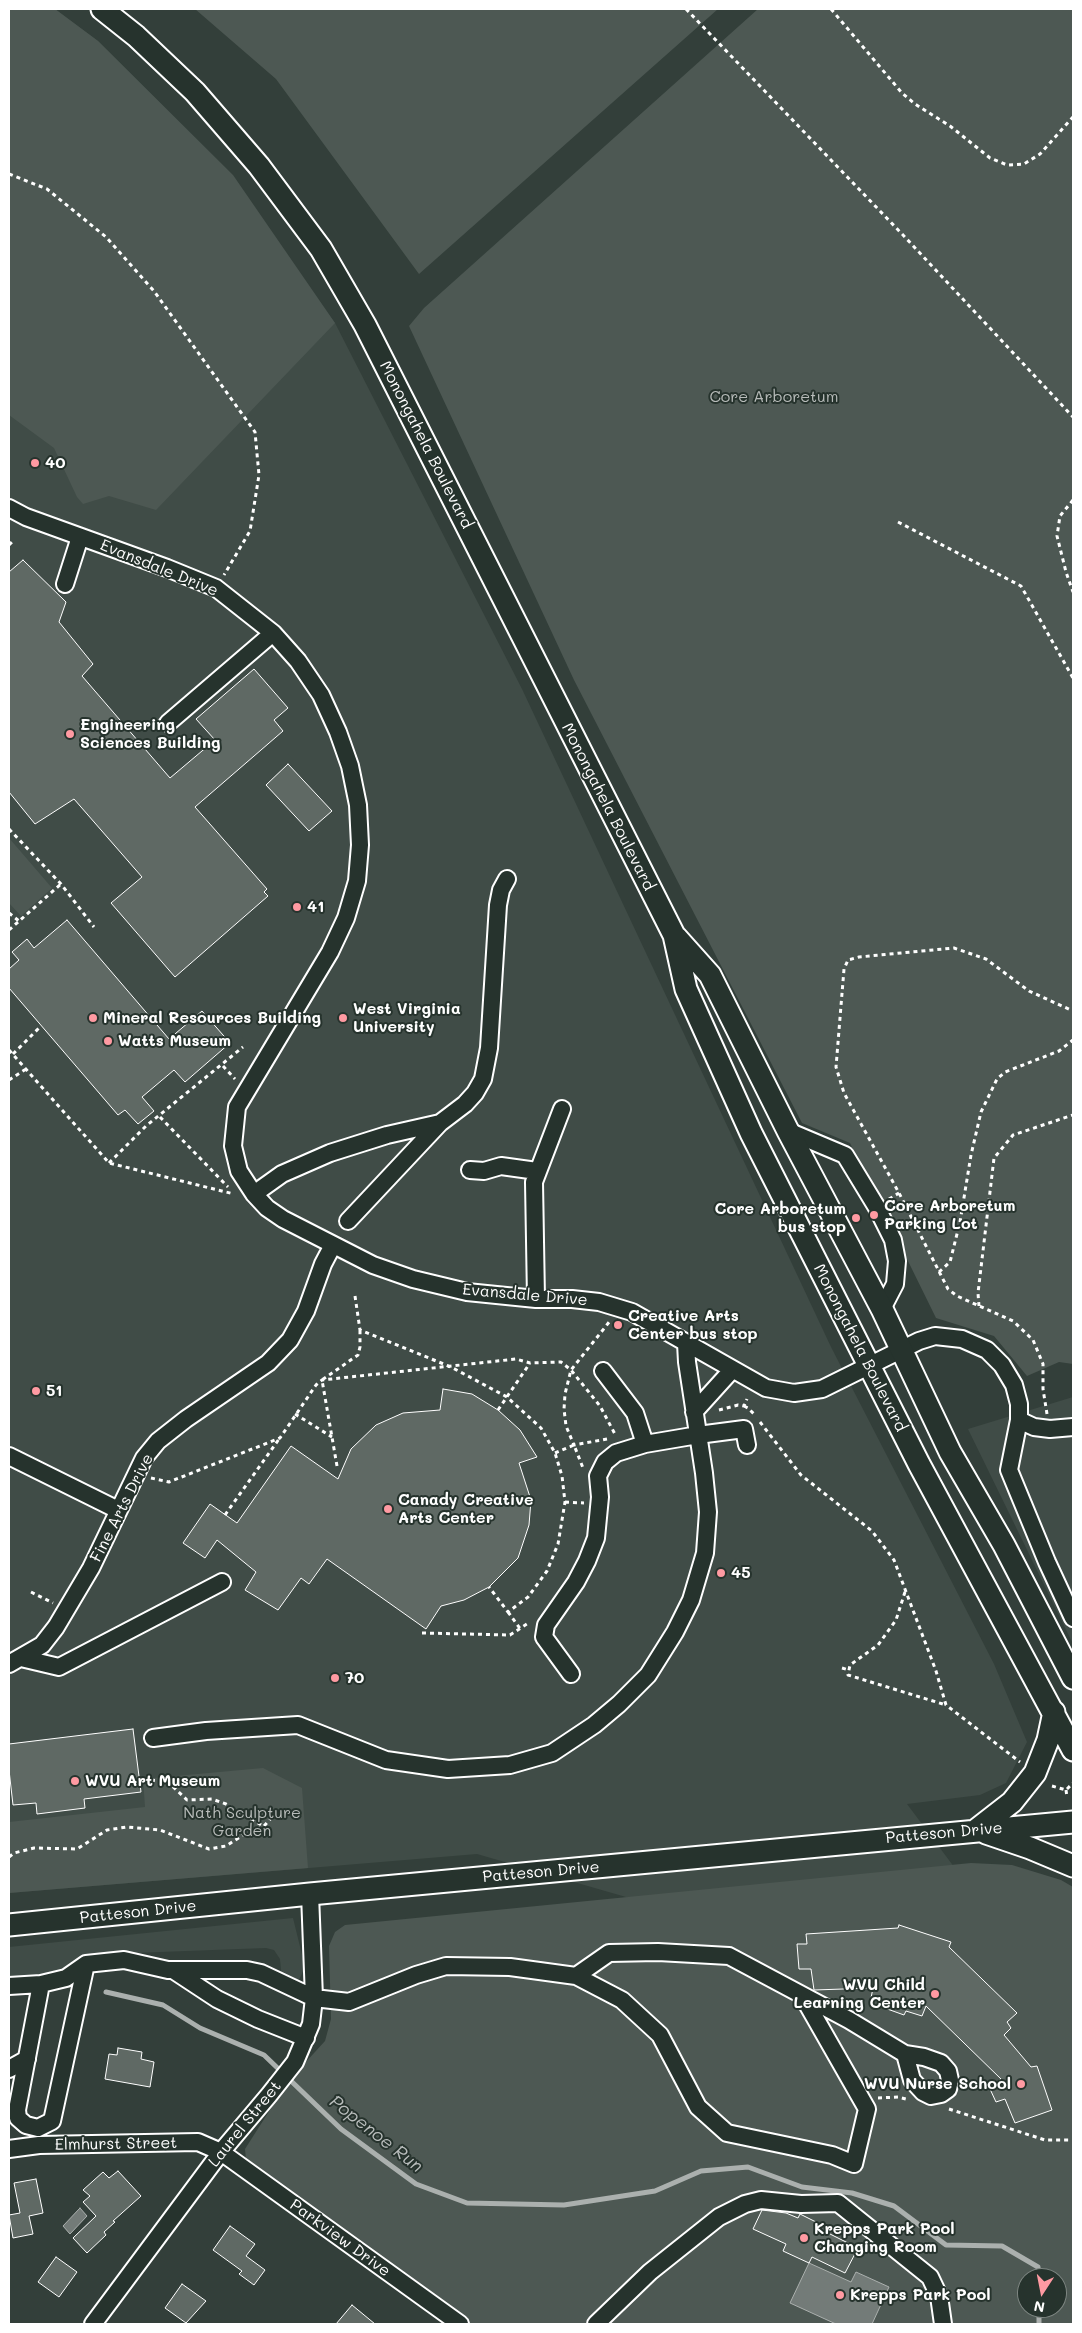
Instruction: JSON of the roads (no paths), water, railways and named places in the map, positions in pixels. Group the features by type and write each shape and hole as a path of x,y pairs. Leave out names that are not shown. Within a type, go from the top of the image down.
{"main road":[{"name":"Monongahela Boulevard","path":"102,9 136,36 195,92 259,166 321,249 378,350 674,935 686,989 751,1134 923,1472 1073,1750"},
{"name":"Monongahela Boulevard","path":"674,935 710,975 788,1131 882,1309 950,1452 1004,1545 1073,1678"},
{"path":"976,1830 1012,1802 1031,1779 1048,1740 1054,1712"},
{"name":"Patteson Drive","path":"9,1925 310,1894 1073,1822"},
{"path":"976,1830 1030,1848 1073,1866"}],"street":[{"name":"Evansdale Drive","path":"9,508 26,517 167,568 216,588 273,633 298,660 321,695 338,732 350,766 356,797 360,845 357,881 346,918 330,952 237,1107 233,1146 239,1171 254,1194 267,1208 283,1219 373,1265 413,1278 467,1292 536,1300 572,1299 599,1302 632,1312 766,1388 794,1393 822,1389 902,1351 918,1341 935,1336 962,1339 987,1350 1002,1365 1014,1386 1019,1404 1019,1420 1009,1470 1047,1562 1073,1618"},
{"path":"65,584 80,537"},
{"path":"168,723 273,633"},
{"path":"348,1221 440,1124 465,1104 484,1079 489,1048 498,905 507,879"},
{"path":"536,1300 532,1210 534,1182 562,1109"},
{"path":"254,1194 282,1174 330,1153 387,1135 440,1124"},
{"path":"788,1131 845,1155 876,1206 893,1240 897,1261 895,1284 882,1309"},
{"path":"470,1170 484,1171 501,1166 537,1171"},
{"name":"Fine Arts Drive","path":"15,1661 42,1645 56,1627 87,1576 144,1458 158,1441 186,1419 268,1363 290,1340 306,1311 323,1264 333,1245"},
{"path":"153,1738 206,1731 298,1725 386,1760 448,1769 510,1766 552,1753 594,1725 619,1704 648,1675 675,1632 691,1600 705,1553 708,1512 686,1343"},
{"path":"694,1412 732,1370"},
{"path":"603,1371 635,1413 645,1444"},
{"path":"1019,1420 1034,1427 1050,1429 1073,1427"},
{"path":"571,1674 544,1637 546,1625 576,1582 596,1538 600,1497 598,1476 605,1462 616,1452 645,1444 698,1435 744,1430 747,1445"},
{"path":"9,1456 118,1510"},
{"path":"15,1661 58,1667 222,1582"},
{"name":"Laurel Street","path":"93,2324 221,2152 270,2095 295,2062 311,2024 314,1998 310,1894"},
{"path":"576,1976 609,1953 658,1952 729,1956 905,2054"},
{"path":"9,1986 41,1984 66,1978 86,1964 124,1960 172,1970 247,1970 261,1972 314,1998 349,2002 416,1975 446,1966 510,1967 576,1976 622,2000 660,2034 698,2107 727,2133 832,2154 854,2164 866,2109 802,1995"},
{"path":"41,1984 17,2110 18,2118 26,2125 38,2128 52,2121 86,1964"},
{"path":"172,1970 217,1998 258,2019 306,2038"},
{"path":"9,2069 27,2059"},
{"path":"38,2128 39,2145"},
{"name":"Elmhurst Street","path":"9,2149 39,2145 198,2142 221,2152"},
{"name":"Parkview Drive","path":"221,2152 450,2322"},
{"path":"596,2324 650,2272 719,2217 745,2204 761,2200 801,2204 838,2203 930,2278 939,2296 943,2324"}],"waterway":[{"name":"Popenoe Run","path":"106,1992 163,2005 200,2028 264,2055 341,2129 416,2184 467,2203 564,2205 655,2191 701,2171 748,2167 802,2187 852,2193 894,2206 946,2245 1002,2246 1038,2268"},
{"name":"Popenoe Run","path":"1039,2318 1039,2324"}],"place":[{"name":"40","path":"35,463"},
{"name":"Engineering Sciences Building","path":"70,734"},
{"name":"41","path":"297,907"},
{"name":"Mineral Resources Building","path":"93,1018"},
{"name":"West Virginia University","path":"343,1018"},
{"name":"Watts Museum","path":"108,1041"},
{"name":"Core Arboretum Parking Lot","path":"874,1215"},
{"name":"Core Arboretum bus stop","path":"856,1218"},
{"name":"Creative Arts Center bus stop","path":"618,1325"},
{"name":"51","path":"36,1391"},
{"name":"Canady Creative Arts Center","path":"388,1509"},
{"name":"45","path":"721,1573"},
{"name":"70","path":"335,1678"},
{"name":"WVU Art Museum","path":"75,1781"},
{"name":"WVU Child Learning Center","path":"935,1994"},
{"name":"WVU Nurse School","path":"1021,2084"},
{"name":"Krepps Park Pool Changing Room","path":"804,2238"},
{"name":"Krepps Park Pool","path":"840,2295"}],"park label":[{"name":"Core Arboretum","path":"774,397"},
{"name":"Nath Sculpture Garden","path":"242,1822"}]}
